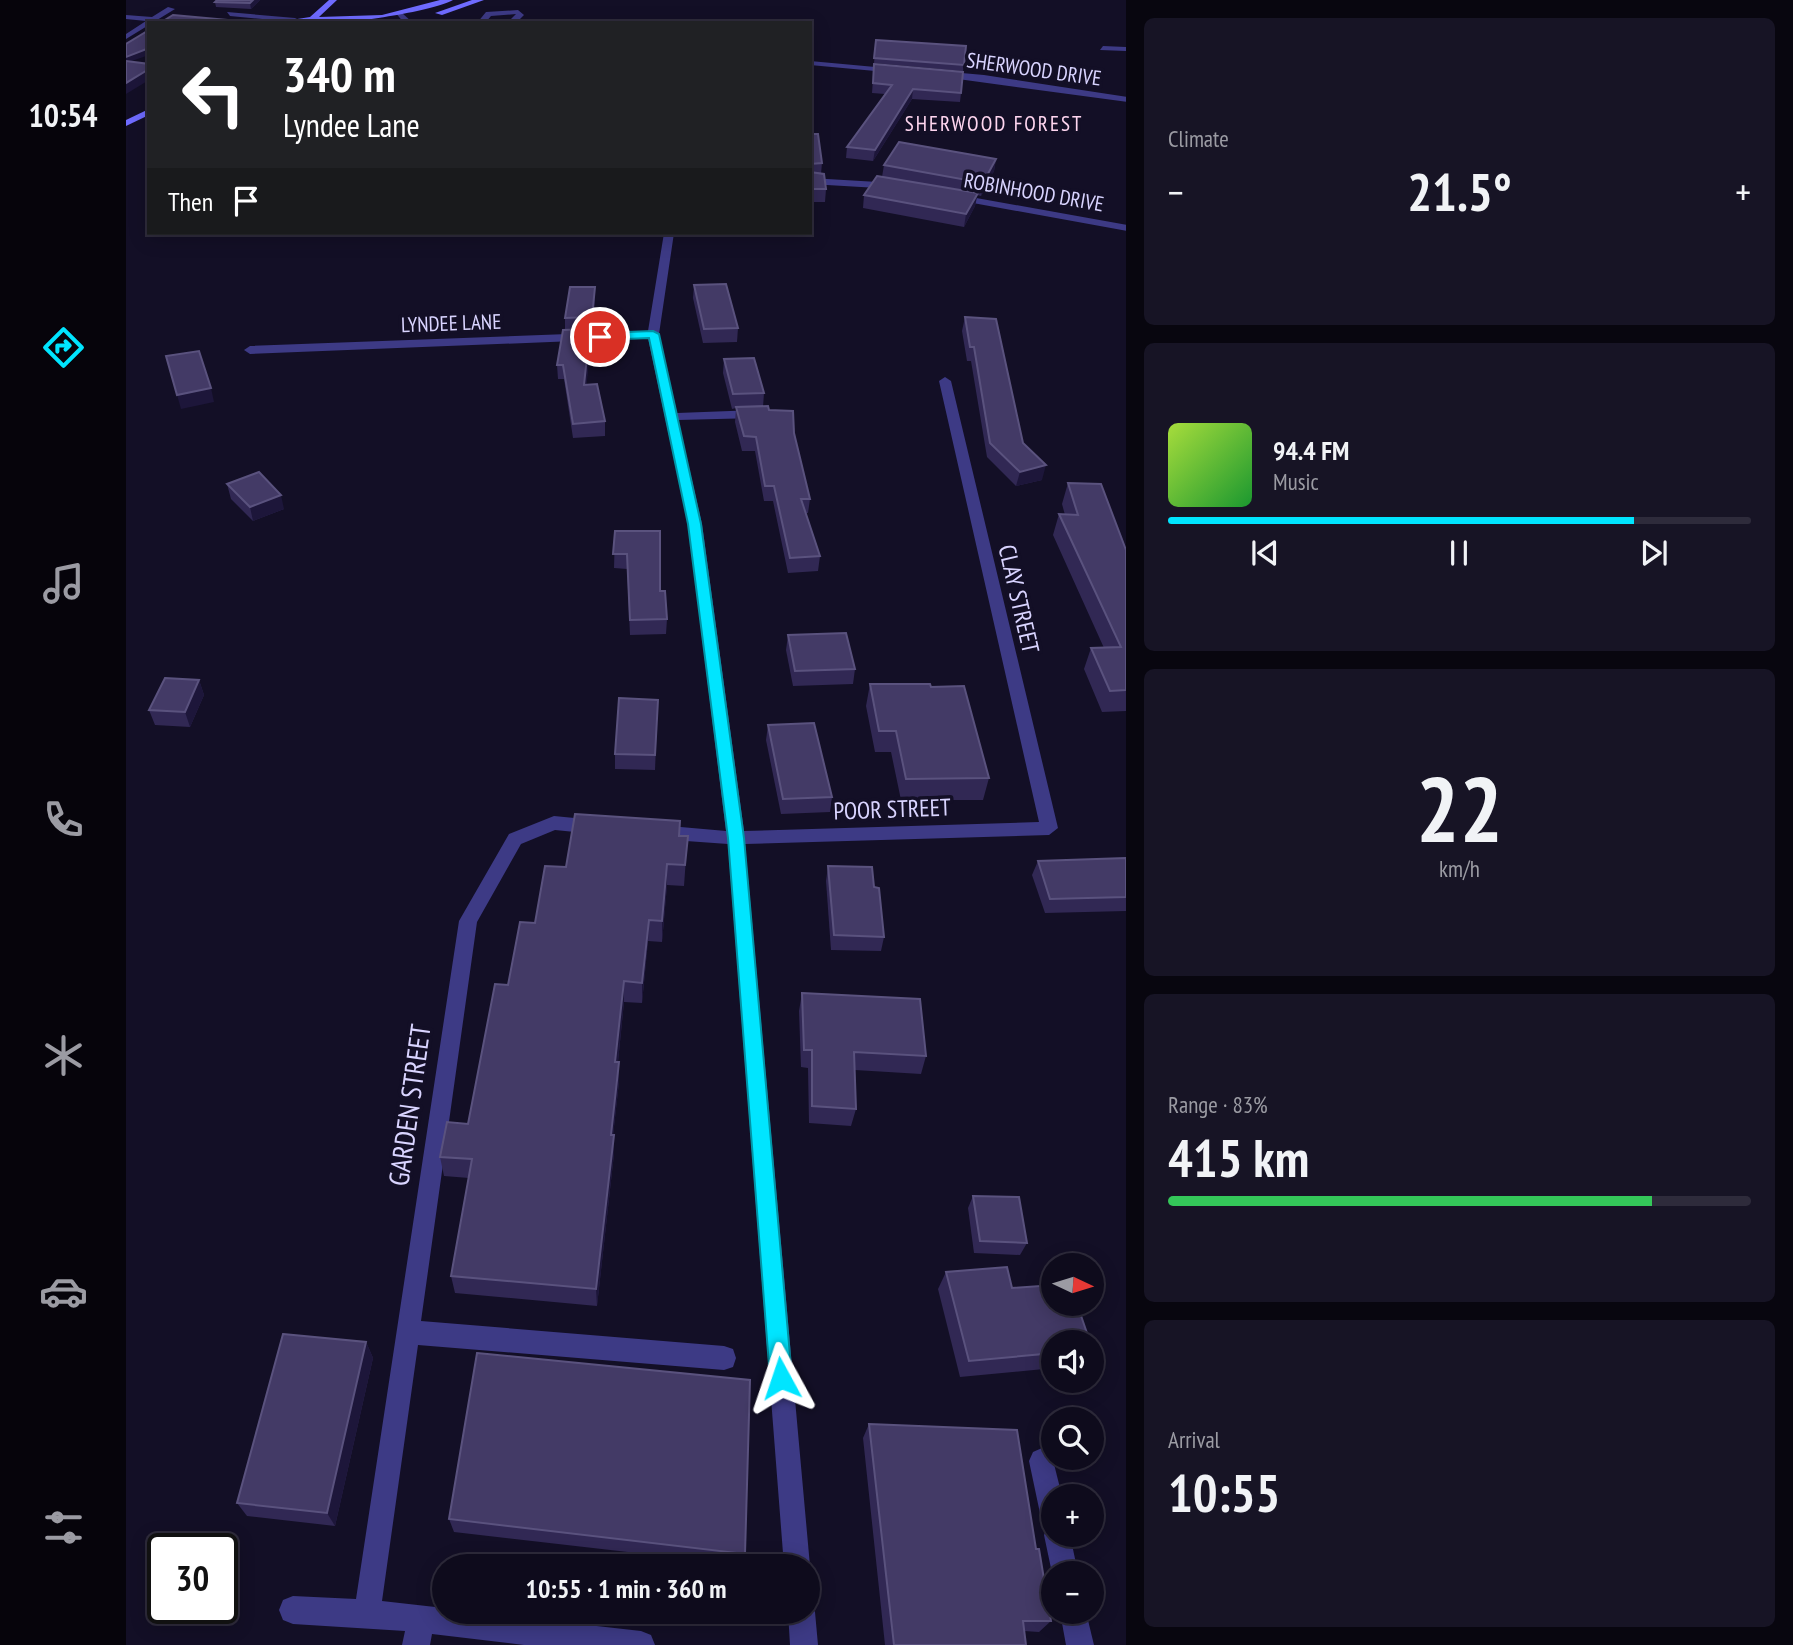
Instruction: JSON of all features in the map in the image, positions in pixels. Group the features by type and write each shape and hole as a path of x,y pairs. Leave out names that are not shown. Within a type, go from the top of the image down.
{"main road":[{"path":"309,21 333,0"},
{"path":"294,21 398,14 449,0"},
{"path":"411,21 480,0"},
{"path":"324,8 332,15 356,18"},
{"path":"294,21 304,11"},
{"path":"127,122 147,113"}],"street":[{"path":"153,21 171,9"},
{"path":"483,21 489,14 518,12 520,15 513,21"},
{"path":"230,14 294,21"},
{"path":"398,14 407,21"},
{"path":"242,21 251,16"},
{"path":"126,17 147,21"},
{"path":"126,37 147,24"},
{"path":"1103,48 1126,49"},
{"path":"812,64 904,71"},
{"name":"SHERWOOD DRIVE","path":"931,74 984,78 1126,100"},
{"path":"812,181 878,183 904,188"},
{"name":"ROBINHOOD DRIVE","path":"943,195 1126,228"},
{"path":"669,235 653,334 695,524 736,838 796,1554"},
{"name":"LYNDEE LANE","path":"250,350 653,334"},
{"name":"CLAY STREET","path":"945,381 1049,828"},
{"path":"670,417 768,414"},
{"name":"GARDEN STREET","path":"367,1613 468,921 515,839 554,823 736,838"},
{"name":"POOR STREET","path":"736,838 1049,828"},
{"path":"408,1332 724,1358"},
{"path":"293,1610 367,1613 419,1632 641,1645"},
{"path":"802,1624 804,1645"},
{"path":"1076,1624 1080,1645"}],"building":[{"path":"253,0 250,3 215,2"},
{"path":"173,15 228,20 225,21 163,21"},
{"path":"147,31 147,49 126,57 126,44"},
{"path":"876,40 966,46 964,65 874,58"},
{"path":"126,61 147,64 147,70 126,83"},
{"path":"874,64 963,72 961,93 913,89 875,150 847,147 892,85 873,83"},
{"path":"812,134 818,134 822,163 812,164"},
{"path":"899,142 996,159 983,183 884,165"},
{"path":"812,172 824,174 826,189 812,189"},
{"path":"877,176 978,193 966,214 864,195"},
{"path":"726,284 738,328 704,329 694,285"},
{"path":"570,287 595,287 592,317 565,318"},
{"path":"965,317 996,319 1023,443 1046,465 1020,472 990,443 974,347 970,347"},
{"path":"590,329 584,385 597,384 605,421 573,424 563,365 557,365 563,330"},
{"path":"199,351 211,388 177,395 166,356"},
{"path":"754,358 764,393 733,394 724,359"},
{"path":"768,406 769,410 793,411 794,433 810,499 801,499 820,556 790,558 774,486 765,486 756,437 744,436 736,407"},
{"path":"259,472 281,495 250,507 227,484"},
{"path":"1068,483 1101,484 1126,550 1126,690 1110,691 1091,648 1121,647 1059,514 1078,515"},
{"path":"615,531 660,531 660,591 665,591 667,619 630,620 627,554 613,554"},
{"path":"846,633 855,669 795,671 788,635"},
{"path":"165,678 199,680 185,712 149,710"},
{"path":"870,684 964,686 989,778 906,779 896,731 879,731"},
{"path":"619,698 658,700 655,755 615,754"},
{"path":"814,723 832,797 783,799 768,725"},
{"path":"575,814 680,821 679,836 688,836 685,865 667,864 662,921 649,920 642,983 624,981 615,1062 619,1062 611,1135 614,1135 596,1289 451,1276 472,1159 440,1157 447,1122 468,1124 495,984 508,985 520,922 535,923 545,866 566,867"},
{"path":"1126,858 1126,897 1050,899 1038,861"},
{"path":"828,866 872,867 874,887 879,888 884,937 834,935"},
{"path":"802,993 920,999 926,1056 854,1052 856,1109 812,1106 812,1050 804,1050"},
{"path":"973,1196 1019,1197 1027,1243 980,1241"},
{"path":"1007,1267 1012,1288 1041,1286 1041,1316 1081,1316 1086,1330 1041,1330 1041,1354 969,1361 946,1272"},
{"path":"283,1334 366,1342 327,1513 237,1503"},
{"path":"477,1353 750,1380 745,1554 449,1519"},
{"path":"869,1424 1017,1430 1036,1549 1039,1549 1041,1561 1041,1621 1023,1621 1026,1645 894,1645"}],"district":[{"name":"SHERWOOD FOREST","path":"994,123"}],"route":[{"path":"600,337 653,334 695,524 736,838 781,1378"}]}
